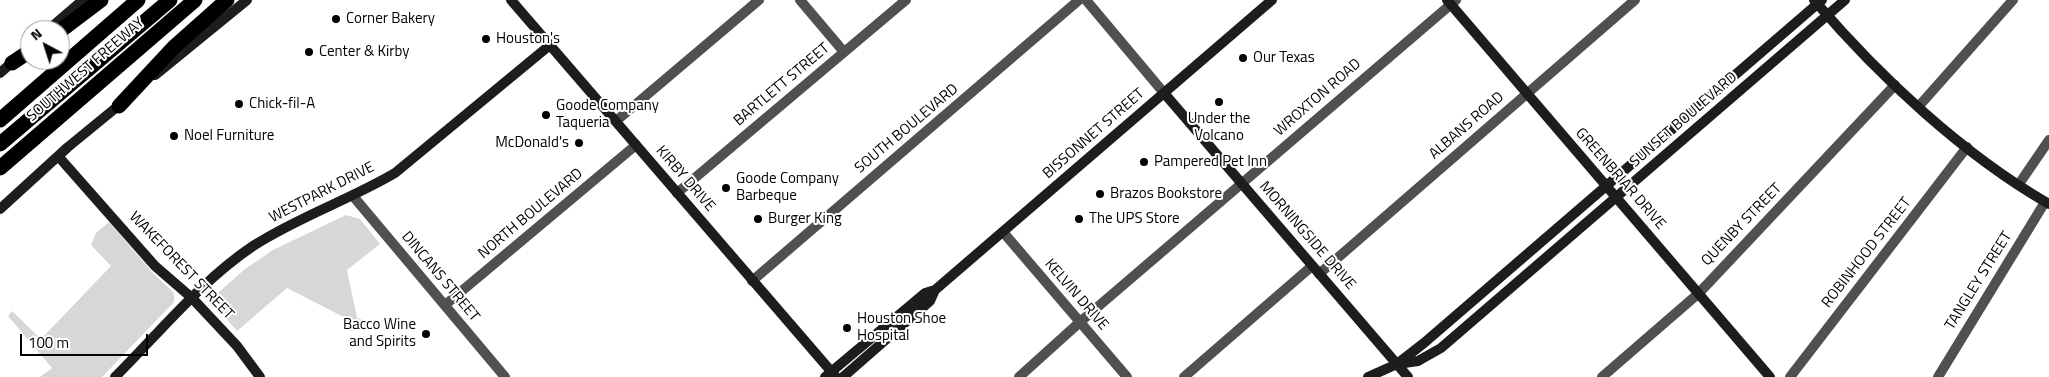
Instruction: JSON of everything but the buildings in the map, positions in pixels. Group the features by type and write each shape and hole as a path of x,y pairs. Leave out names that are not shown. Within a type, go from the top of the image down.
{"highway":[{"path":"70,23 101,0"},
{"name":"SOUTHWEST FREEWAY","path":"0,120 138,0"},
{"path":"0,144 170,0"},
{"name":"SOUTHWEST FREEWAY","path":"0,168 195,0"},
{"path":"119,106 174,47 227,0"},
{"path":"12,63 20,58"}],"main road":[{"path":"60,20 83,0"},
{"path":"0,209 58,156 247,0"},
{"name":"KIRBY DRIVE","path":"511,0 831,375"},
{"name":"BISSONNET STREET","path":"831,375 926,293 935,290 1272,0"},
{"name":"SUNSET BOULEVARD","path":"1368,377 1397,364 1418,361 1441,348 1845,0"},
{"path":"1818,1 1827,16 1895,85 1967,147 2047,203"},
{"name":"SUNSET BOULEVARD","path":"1397,364 1606,187 1818,1"},
{"name":"GREENBRIAR DRIVE","path":"1451,2 1606,187 1770,377"},
{"name":"WESTPARK DRIVE","path":"115,377 224,268 254,246 296,223 353,196 404,166 550,45"},
{"path":"0,73 20,55"},
{"name":"MORNINGSIDE DRIVE","path":"1164,93 1408,377"},
{"name":"WAKEFOREST STREET","path":"58,156 155,266 192,298 237,346 260,377"},
{"name":"BISSONNET STREET","path":"843,377 930,301 935,290"}],"street":[{"path":"616,121 759,0"},
{"path":"800,0 844,52"},
{"name":"BARTLETT STREET","path":"677,193 906,0"},
{"name":"SOUTH BOULEVARD","path":"752,281 1079,0"},
{"name":"MORNINGSIDE DRIVE","path":"1086,0 1164,93"},
{"name":"ALBANS ROAD","path":"1320,274 1635,0"},
{"path":"1919,106 2013,0"},
{"name":"WROXTON ROAD","path":"1019,377 1080,322 1451,2"},
{"name":"QUENBY STREET","path":"1602,377 1699,293 1895,85"},
{"path":"2019,184 2049,140"},
{"name":"NORTH BOULEVARD","path":"445,305 636,145"},
{"name":"ROBINHOOD STREET","path":"1790,377 1967,147"},
{"name":"DINCANS STREET","path":"353,196 505,377"},
{"name":"TANGLEY STREET","path":"1938,377 2047,203"},
{"name":"KELVIN DRIVE","path":"1003,232 1127,377"},
{"path":"1184,377 1312,266"}],"shaded area":[{"path":"346,215 360,219 380,244 347,270 357,318 366,321 365,328 287,288 237,331 210,300 245,269 273,250"},
{"path":"109,222 152,272 174,293 174,302 102,377 40,377 52,368 8,316 12,311 41,339 111,266 91,245 96,233"}],"place":[{"name":"Corner Bakery","path":"336,19"},
{"name":"Houston's","path":"486,39"},
{"name":"Center & Kirby","path":"309,52"},
{"name":"Our Texas","path":"1243,58"},
{"name":"Under the Volcano","path":"1219,102"},
{"name":"Chick-fil-A","path":"239,104"},
{"name":"Goode Company Taqueria","path":"546,115"},
{"name":"Noel Furniture","path":"174,136"},
{"name":"McDonald's","path":"579,143"},
{"name":"Pampered Pet Inn","path":"1144,162"},
{"name":"Goode Company Barbeque","path":"726,188"},
{"name":"Brazos Bookstore","path":"1100,194"},
{"name":"Burger King","path":"758,219"},
{"name":"The UPS Store","path":"1079,219"},
{"name":"Houston Shoe Hospital","path":"847,328"},
{"name":"Bacco Wine and Spirits","path":"426,334"}]}
